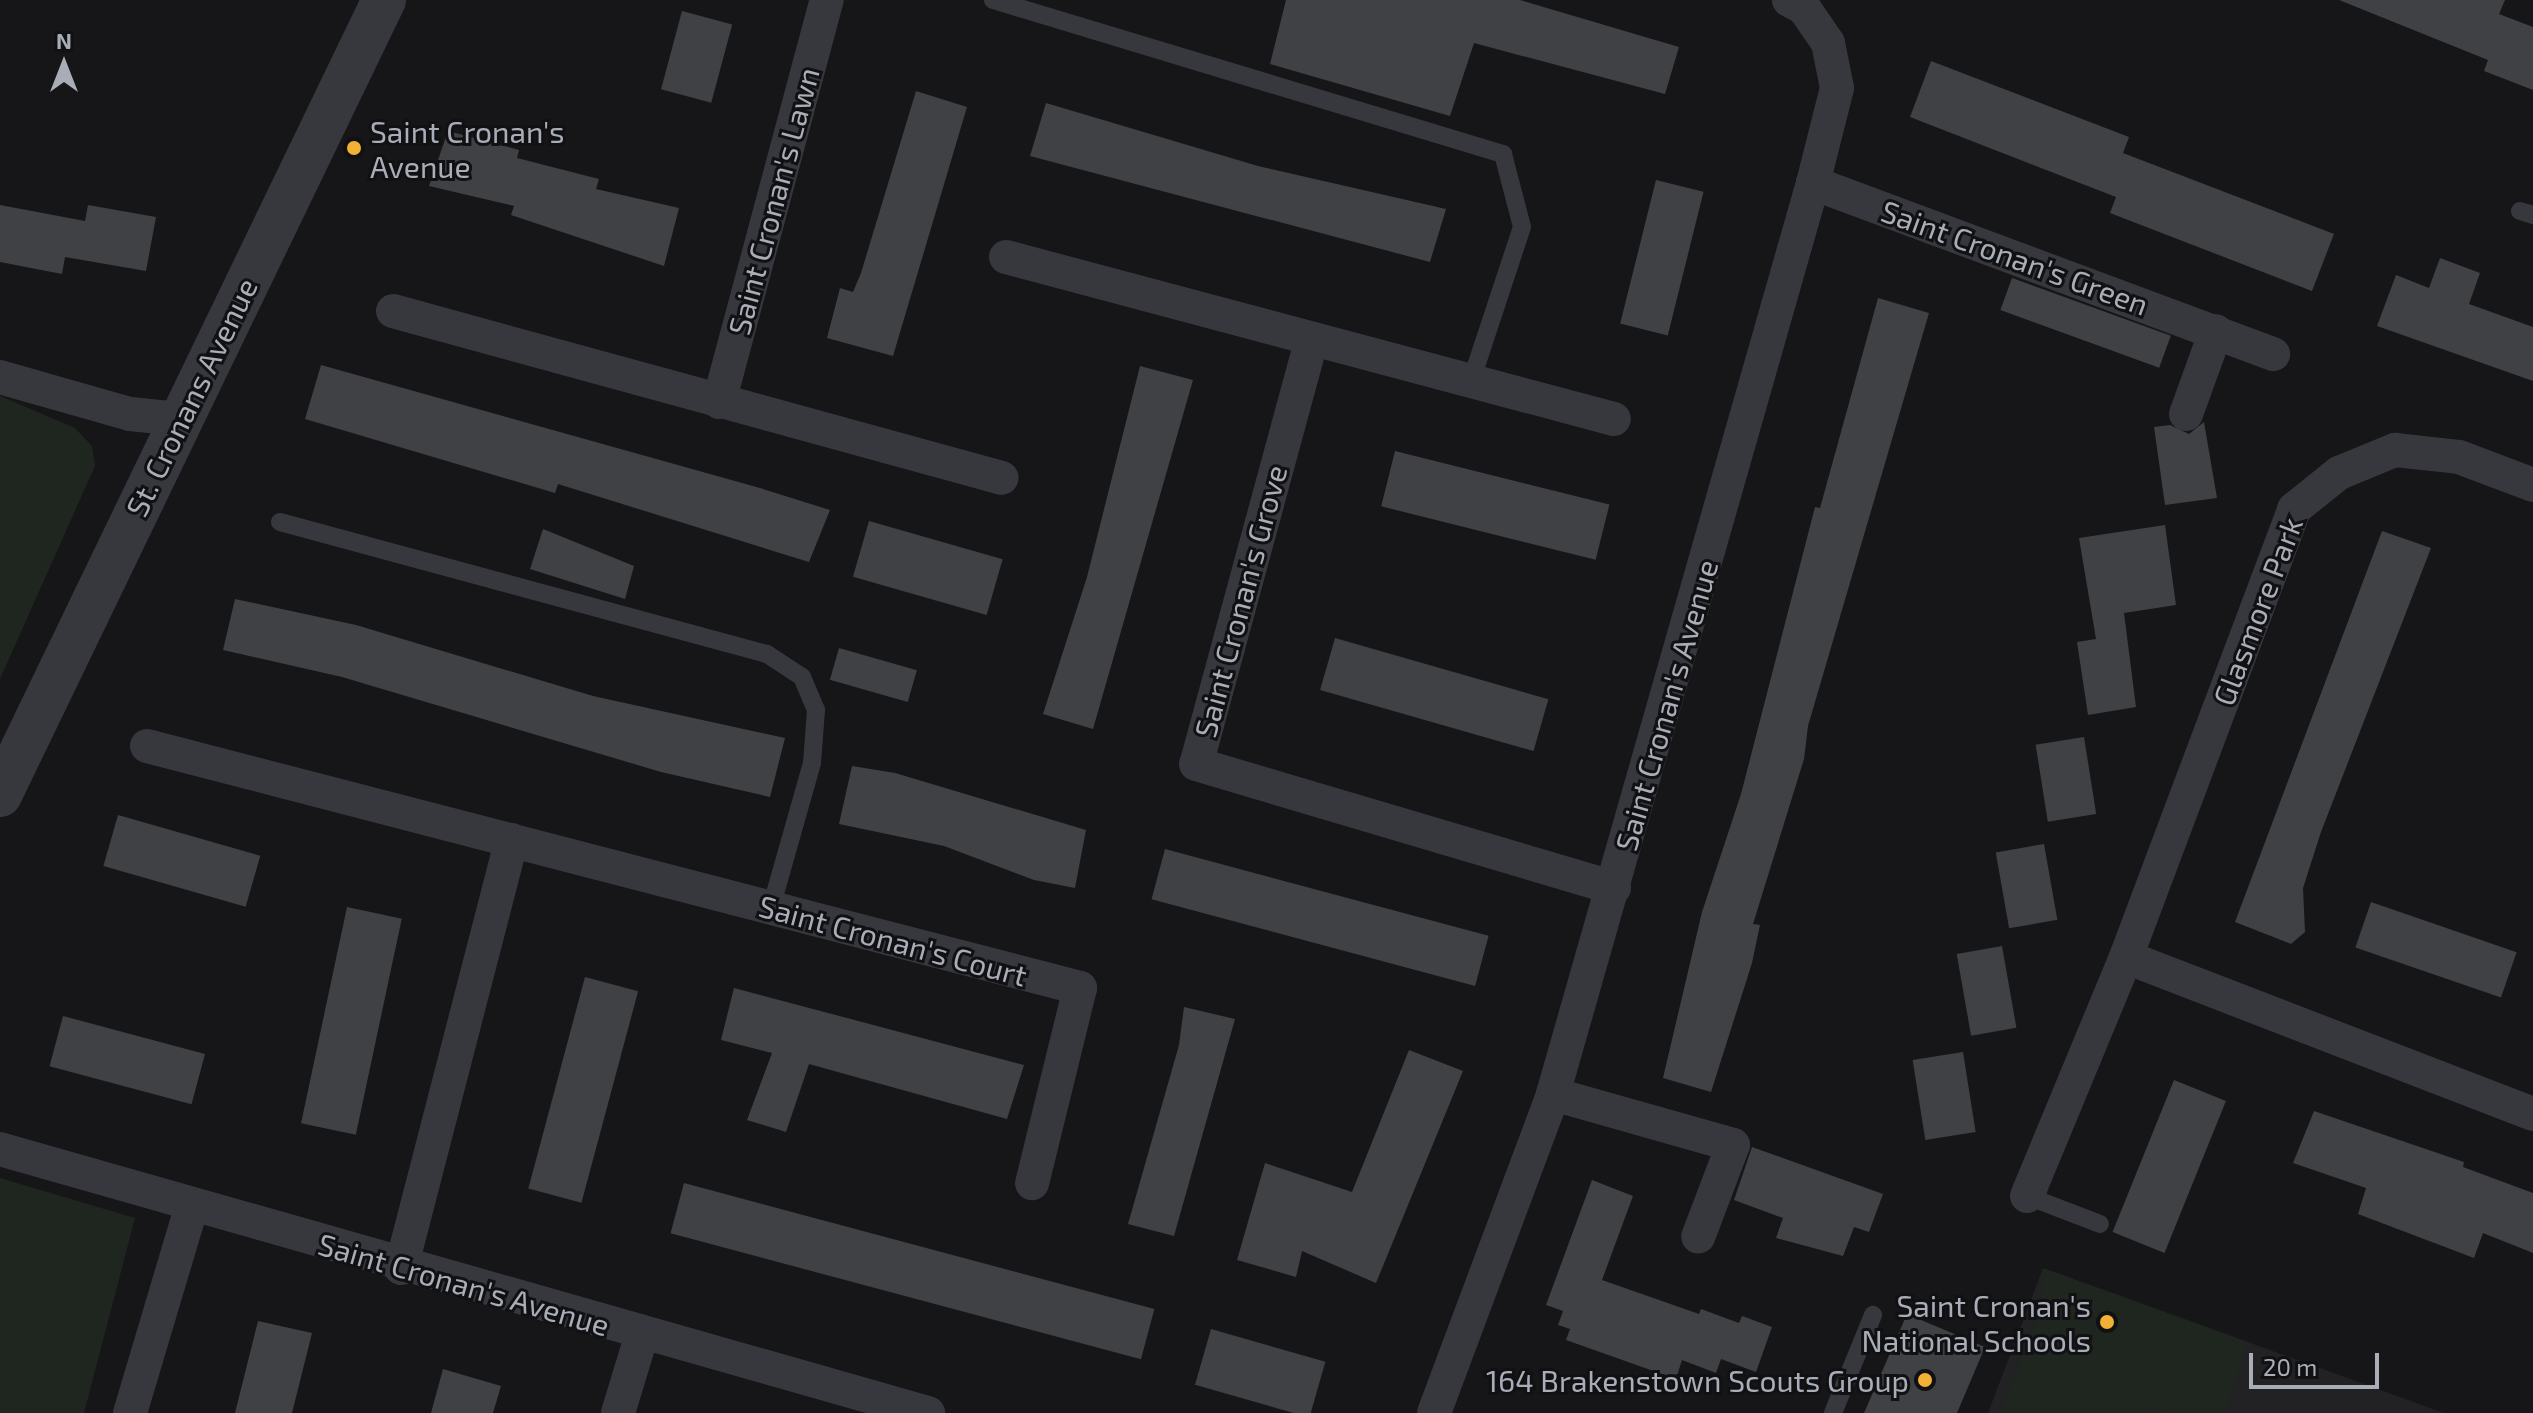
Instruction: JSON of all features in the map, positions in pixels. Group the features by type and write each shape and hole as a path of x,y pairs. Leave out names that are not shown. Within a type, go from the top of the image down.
{"street":[{"name":"St. Cronans Avenue","path":"0,795 384,0"},
{"name":"Saint Cronan's Lawn","path":"719,402 827,0"},
{"name":"Saint Cronan's Avenue","path":"1434,1413 1553,1094 1614,888 1837,88 1828,43 1804,8 1789,0"},
{"name":"Saint Cronan's Green","path":"1813,183 2273,354"},
{"path":"1006,257 1311,342 1614,419"},
{"path":"393,311 1002,478"},
{"path":"2186,414 2216,331"},
{"name":"Saint Cronan's Grove","path":"1311,342 1196,764 1614,888"},
{"path":"0,377 130,414 180,419"},
{"name":"Glasmore Park","path":"2027,1196 2126,957 2294,509 2339,473 2395,450 2459,457 2533,485"},
{"name":"Saint Cronan's Court","path":"147,746 1080,988 1032,1183"},
{"path":"401,1268 512,840"},
{"path":"2126,957 2533,1114"},
{"path":"1553,1094 1733,1145 1698,1237"},
{"name":"Saint Cronan's Avenue","path":"0,1149 401,1268 928,1413"},
{"path":"130,1413 192,1205"},
{"path":"618,1413 642,1334"}],"lane":[{"path":"993,0 1503,154 1522,227 1471,381"},
{"path":"280,522 767,654 802,677 816,710 812,763 771,908"},
{"path":"2027,1196 2100,1224"},
{"path":"1833,1413 1873,1315"}],"shaded area":[{"path":"0,396 75,428 92,446 95,466 0,679"},
{"path":"0,1178 135,1218 84,1413 0,1413"},
{"name":"Saint Cronan's National Schools","path":"2043,1268 2444,1413 1988,1413"},
{"name":"Saint Cronan's National Schools","path":"2043,1268 2248,1342 2224,1413 2173,1413 2157,1407 2154,1413 2001,1413 2042,1307"}],"building":[{"path":"1286,0 1520,0 1679,47 1665,94 1474,43 1450,116 1270,64"},
{"path":"2339,0 2505,0 2499,14 2533,27 2533,90 2484,71 2488,60"},
{"path":"682,11 732,24 711,103 661,89"},
{"path":"1931,61 2129,137 2123,153 2334,234 2312,291 2110,213 2116,197 1910,117"},
{"path":"916,91 967,107 893,356 827,338 840,288 853,292 861,273"},
{"path":"1046,103 1258,166 1446,209 1430,262 1030,156"},
{"path":"448,131 519,150 517,158 599,179 596,189 679,208 664,266 511,215 514,206 429,186"},
{"path":"1656,180 1704,192 1668,335 1620,324"},
{"path":"0,205 85,221 88,205 156,217 146,271 65,257 62,274 0,262"},
{"path":"2440,258 2480,273 2469,304 2533,327 2533,381 2377,326 2396,275 2429,288"},
{"path":"2012,278 2171,336 2159,368 2000,310"},
{"path":"1878,298 1929,313 1808,726 1804,759 1753,924 1760,925 1752,963 1711,1092 1663,1078 1702,912 1741,794 1815,507 1820,508"},
{"path":"321,365 830,510 809,562 558,484 555,493 305,419"},
{"path":"1140,366 1193,380 1093,729 1043,714 1087,577"},
{"path":"2204,422 2217,498 2165,505 2154,427 2170,425 2189,434"},
{"path":"1395,451 1609,504 1596,560 1381,506"},
{"path":"869,521 1003,559 987,615 853,577"},
{"path":"2165,525 2176,605 2124,613 2136,707 2088,715 2077,642 2096,639 2079,538"},
{"path":"543,529 634,566 625,599 530,569"},
{"path":"2382,531 2431,548 2321,832 2303,888 2305,932 2291,944 2235,922"},
{"path":"235,599 356,625 593,696 785,738 770,797 661,772 342,677 223,650"},
{"path":"1335,638 1548,699 1534,751 1320,690"},
{"path":"839,648 917,670 908,702 830,680"},
{"path":"2084,737 2096,814 2048,822 2036,745"},
{"path":"852,766 895,773 1086,830 1075,888 1034,880 944,846 839,824"},
{"path":"118,815 260,856 246,907 103,866"},
{"path":"2044,844 2057,920 2009,928 1996,853"},
{"path":"1165,849 1489,936 1475,986 1152,899"},
{"path":"2371,902 2517,952 2501,998 2355,947"},
{"path":"347,907 402,919 356,1135 301,1123"},
{"path":"2002,946 2016,1028 1971,1036 1957,954"},
{"path":"585,977 638,991 581,1203 528,1189"},
{"path":"734,988 1024,1065 1007,1119 809,1064 786,1132 747,1120 772,1053 721,1040"},
{"path":"1184,1007 1235,1019 1174,1236 1128,1224 1179,1045"},
{"path":"63,1016 205,1054 192,1104 50,1066"},
{"path":"1409,1050 1463,1071 1376,1283 1302,1251 1296,1277 1237,1260 1265,1163 1352,1192"},
{"path":"1963,1052 1976,1132 1925,1140 1913,1060"},
{"path":"2174,1080 2226,1101 2164,1253 2113,1232"},
{"path":"2314,1111 2464,1162 2463,1167 2533,1193 2533,1253 2483,1233 2474,1258 2358,1214 2366,1188 2293,1163"},
{"path":"1752,1147 1883,1194 1869,1232 1854,1227 1843,1256 1776,1238 1783,1218 1734,1200"},
{"path":"1592,1180 1633,1196 1602,1280 1699,1314 1701,1309 1739,1323 1742,1316 1772,1327 1756,1372 1721,1359 1716,1373 1682,1360 1676,1379 1566,1340 1570,1329 1558,1325 1563,1311 1546,1305"},
{"path":"684,1183 1154,1309 1141,1359 671,1233"},
{"name":"164 Brakenstown Scouts Group","path":"1907,1314 1985,1347 1957,1413 1864,1413"},
{"path":"258,1321 312,1333 292,1413 235,1413"},
{"path":"1211,1329 1325,1362 1311,1413 1294,1413 1195,1385"},
{"path":"443,1369 501,1386 493,1413 431,1413"}],"place":[{"name":"Saint Cronan's Avenue","path":"354,148"},
{"name":"Saint Cronan's National Schools","path":"2107,1322"},
{"name":"164 Brakenstown Scouts Group","path":"1925,1380"}]}
